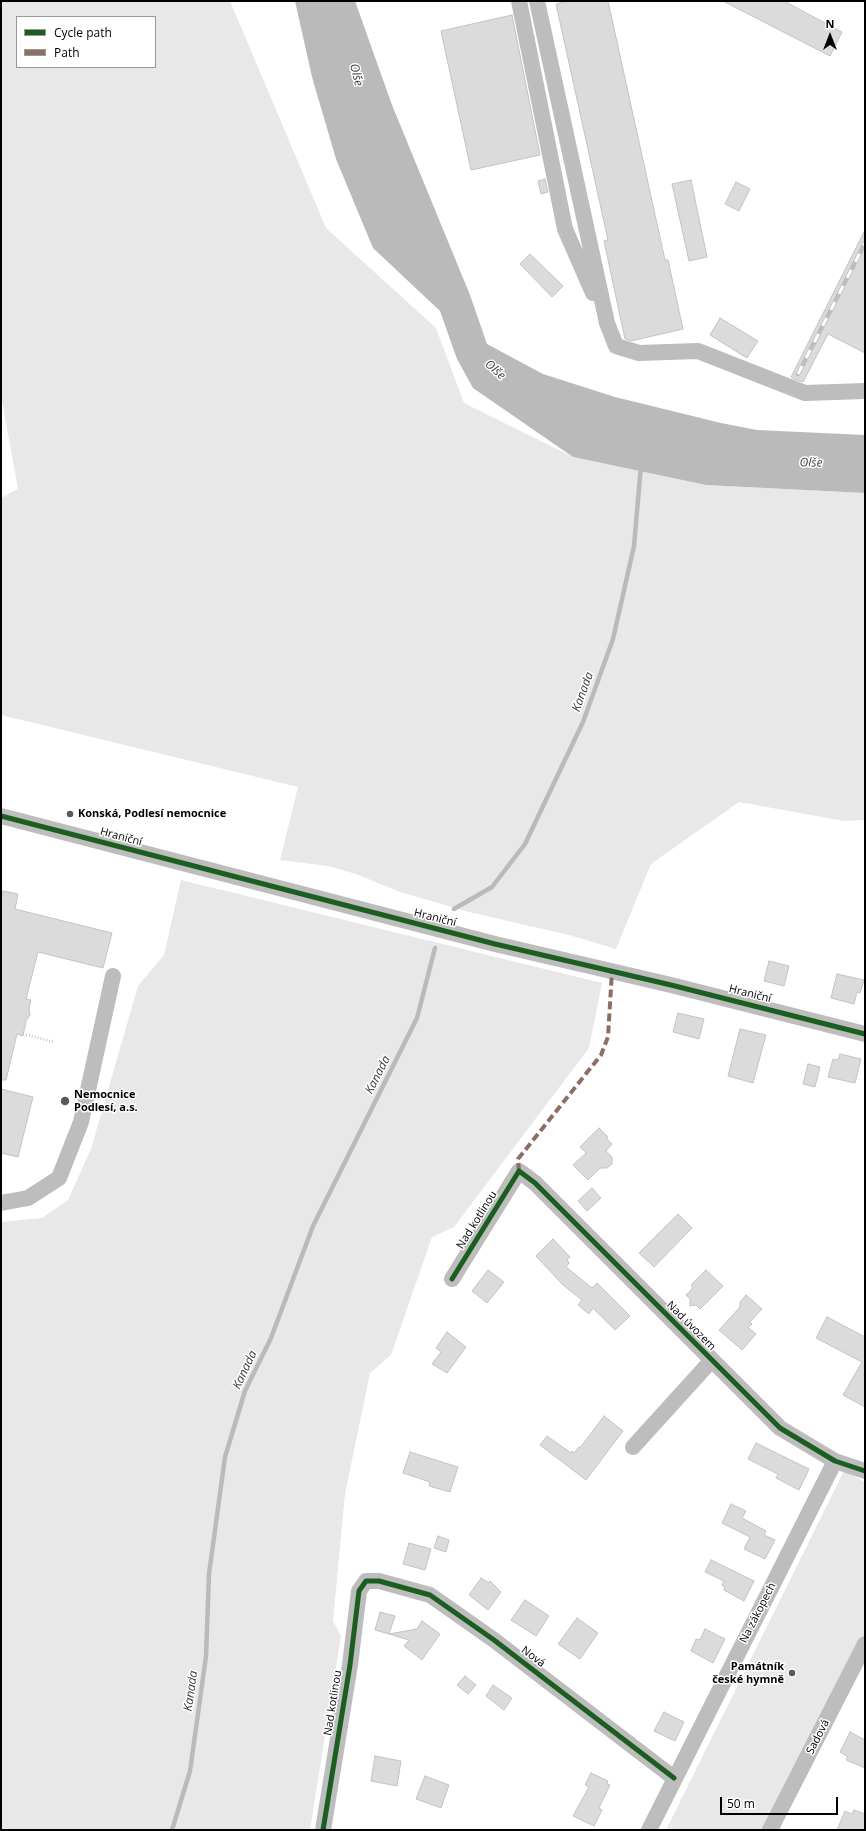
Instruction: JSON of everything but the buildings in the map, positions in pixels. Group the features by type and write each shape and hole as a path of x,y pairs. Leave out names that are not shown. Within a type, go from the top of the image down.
{"street":[{"path":"519,1 565,229 616,346 639,353 698,351 805,393 865,391"},
{"path":"537,1 607,323"},
{"name":"Hraniční","path":"1,816 488,942 671,984 865,1034"},
{"path":"1,1203 28,1198 59,1178 81,1122 113,976"},
{"name":"Nad kotlinou","path":"452,1279 519,1171"},
{"name":"Nad úvozem","path":"519,1171 535,1184 711,1361 780,1428 835,1461 865,1472"},
{"name":"Nad úvozem","path":"633,1447 711,1361"},
{"name":"Na zákopech","path":"649,1830 835,1461"},
{"name":"Nová","path":"366,1581 379,1580 430,1595 494,1640 674,1778"},
{"name":"Nad kotlinou","path":"323,1830 350,1664 359,1591 366,1581"},
{"name":"Sadová","path":"770,1830 865,1644"}],"path":[{"path":"23,1034 54,1042"}],"shaded area":[{"path":"1,1 230,1 326,228 436,328 464,403 573,457 706,485 865,493 865,820 844,821 739,802 651,864 616,949 569,935 469,912 400,892 356,874 328,866 280,860 298,787 1,715 1,498 18,489 1,395"},
{"path":"181,880 602,983 589,1048 454,1227 432,1237 391,1355 370,1373 345,1494 333,1621 341,1636 310,1830 1,1830 1,1222 42,1218 68,1200 91,1149 138,986 164,955"},
{"path":"844,1471 865,1482 865,1633 767,1830 666,1830"}],"water":[{"name":"Olše","path":"295,1 355,1 392,105 470,295 487,344 543,374 615,397 721,423 757,430 865,435 865,493 706,485 573,457 473,388 457,359 440,311 373,248 336,159 312,77"}],"waterway":[{"name":"Kanada","path":"454,909 492,887 525,844 583,722 613,639 634,546 641,465"},
{"name":"Kanada","path":"172,1830 190,1771 206,1656 209,1574 225,1457 245,1391 271,1338 313,1226 417,1018 435,948"}],"railway":[{"path":"798,374 865,243"}],"marked path":[{"path":"519,1171 518,1159 601,1055 608,1037 612,971"}],"cycle path":[{"path":"1,816 495,944 671,985 865,1034"},
{"path":"452,1279 519,1171 535,1183 780,1428 835,1461 865,1471"},
{"path":"323,1830 350,1665 359,1591 366,1581 379,1581 430,1595 494,1640 674,1778"}],"place":[{"name":"Konská, Podlesí nemocnice","path":"70,814"},
{"name":"Nemocnice Podlesí, a.s.","path":"65,1101"},
{"name":"Památník české hymně","path":"792,1673"}]}
